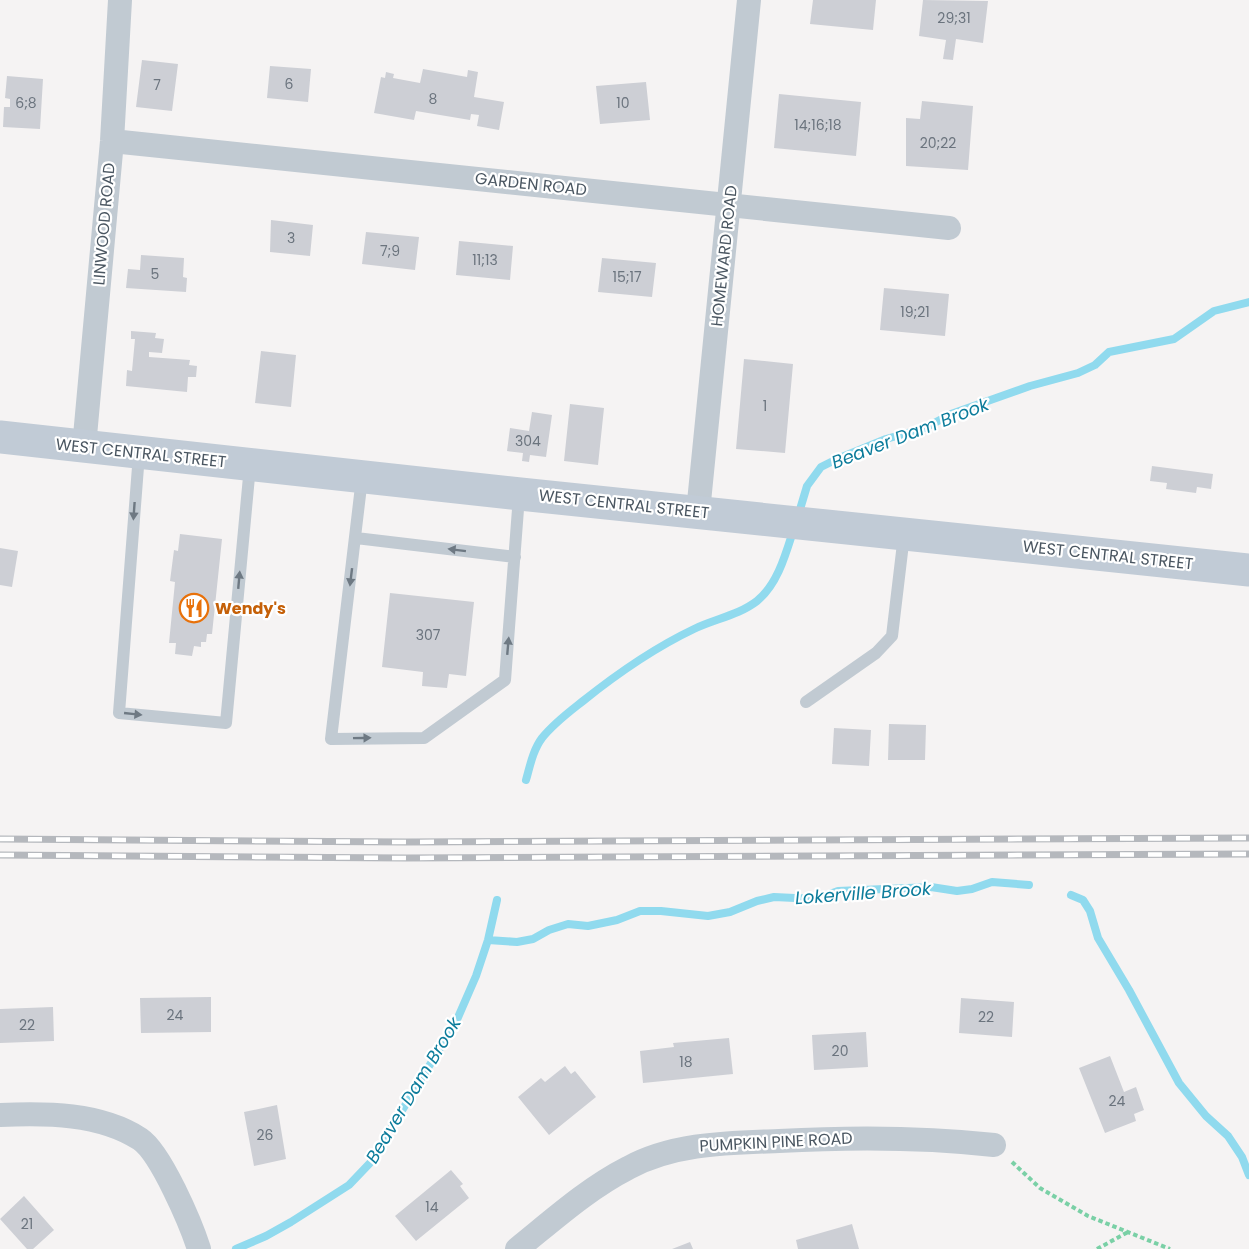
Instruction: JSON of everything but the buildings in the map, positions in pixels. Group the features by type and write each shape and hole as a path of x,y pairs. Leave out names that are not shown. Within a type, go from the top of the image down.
{"main road":[{"name":"WEST CENTRAL STREET","path":"0,437 1249,570"}],"street":[{"name":"LINWOOD ROAD","path":"84,447 112,141 120,0"},
{"name":"HOMEWARD ROAD","path":"698,512 749,0"},
{"name":"GARDEN ROAD","path":"112,141 950,228"},
{"path":"0,1115 60,1115 88,1119 117,1128 142,1140 168,1180 195,1238"},
{"name":"PUMPKIN PINE ROAD","path":"517,1249 571,1206 628,1168 657,1155 691,1147 850,1137 948,1140 994,1145"}],"lane":[{"path":"139,453 119,712 226,723 250,465"},
{"path":"362,477 331,739 424,738 505,680 520,494"},
{"path":"806,702 876,653 891,636 904,534"},
{"path":"356,538 515,556"}],"path":[{"path":"994,1145 1040,1188 1088,1216 1170,1249"},
{"path":"1097,1249 1128,1232"}],"waterway":[{"name":"Beaver Dam Brook","path":"798,516 807,486 821,467 837,459 886,439 925,428 951,414 1030,386 1078,373 1095,365 1109,352 1174,339 1214,311 1249,302"},
{"name":"Beaver Dam Brook","path":"526,780 534,753 542,738 562,718 596,691 665,644 694,629 743,610 757,601 776,577 794,528"},
{"name":"Lokerville Brook","path":"488,940 517,942 533,939 549,930 568,924 588,926 617,920 640,911 708,916 730,912 774,897 816,899 838,891 931,887 957,891 992,882 1029,885"},
{"name":"Lokerville Brook","path":"1071,895 1083,900 1090,911 1098,938 1179,1083 1206,1116 1228,1136 1242,1157 1249,1175"},
{"name":"Beaver Dam Brook","path":"236,1249 291,1222 349,1185 370,1163 456,1022 476,976 488,940 497,900"}],"railway":[{"path":"0,839 406,842 1249,838"},
{"path":"0,855 406,858 1249,854"}],"place":[{"name":"Wendy's","path":"194,608"}]}
